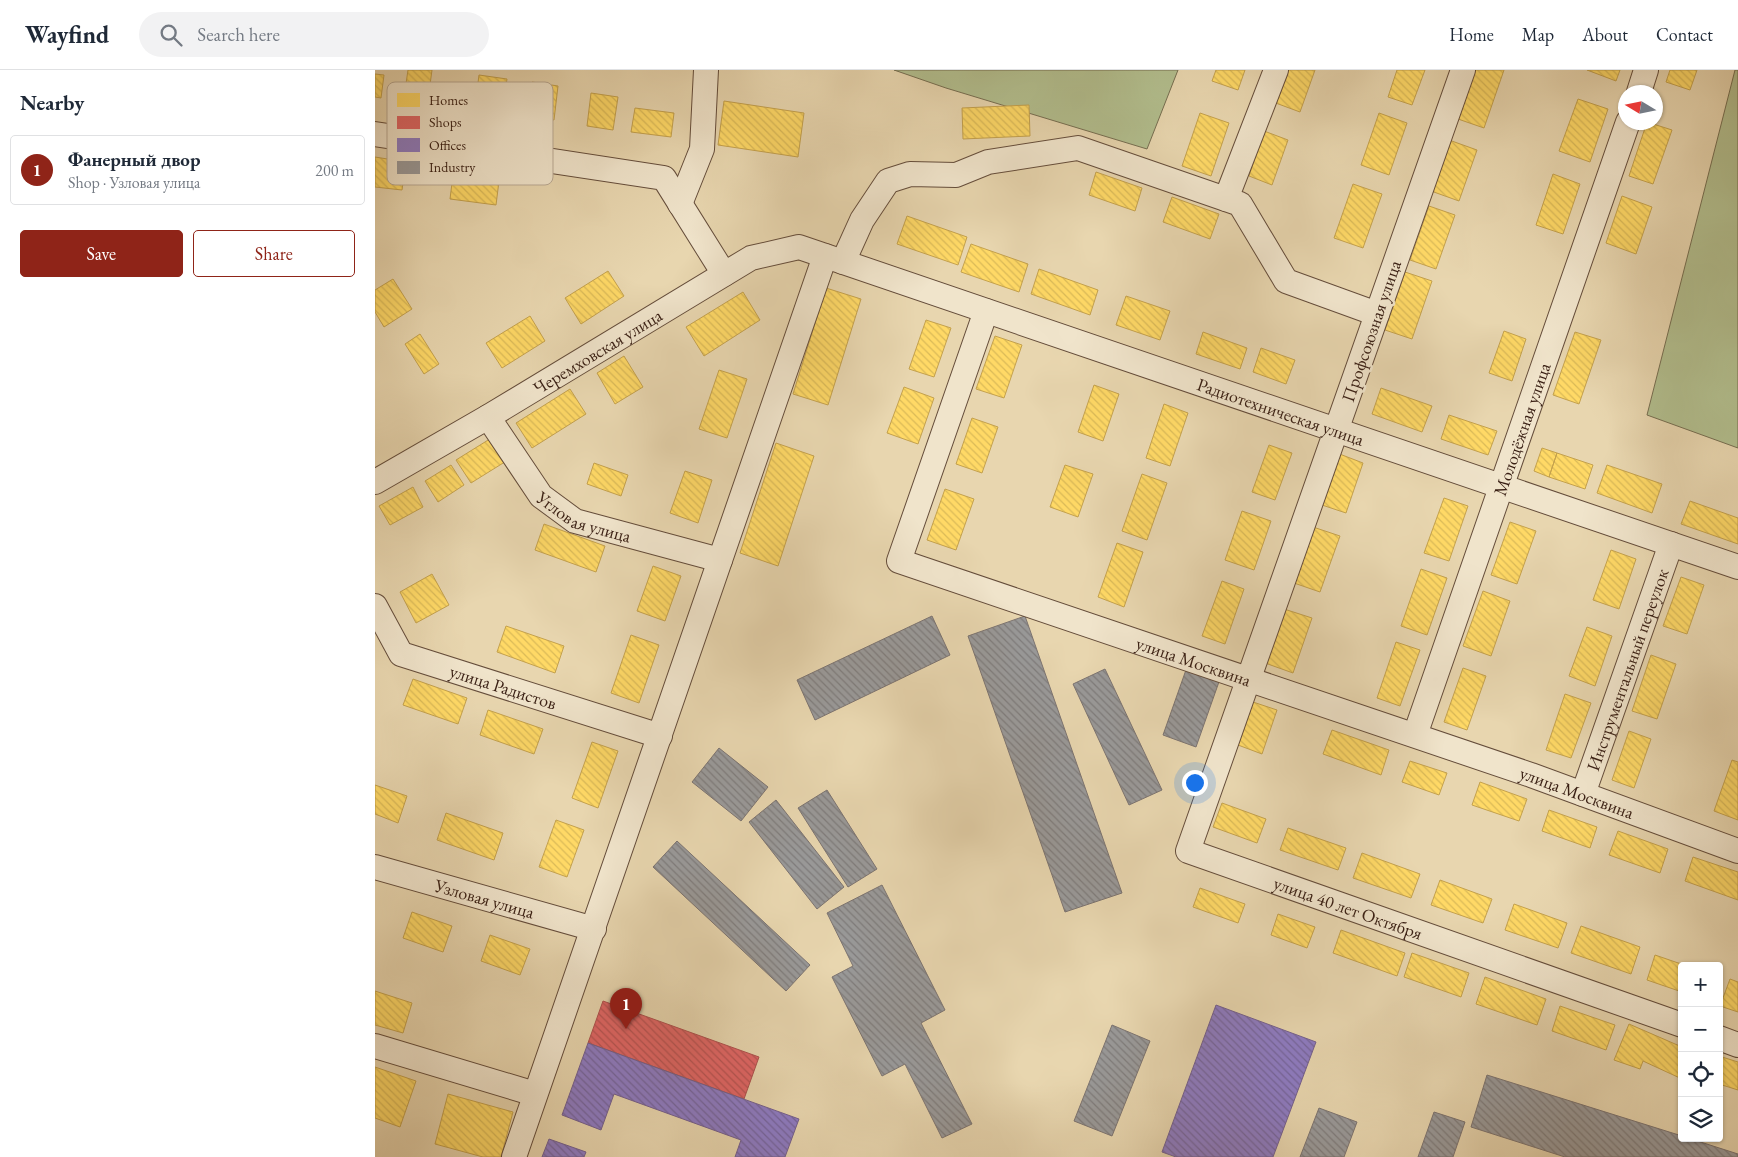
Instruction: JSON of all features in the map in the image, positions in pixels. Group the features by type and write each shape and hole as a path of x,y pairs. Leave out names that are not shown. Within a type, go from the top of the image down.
{"street":[{"path":"680,204 702,149 706,70"},
{"path":"1226,199 1276,70"},
{"name":"Профсоюзная улица","path":"1249,678 1463,70"},
{"path":"1641,85 1646,70"},
{"name":"Молодёжная улица","path":"1415,735 1625,130"},
{"path":"513,1157 594,929 720,560 834,259 888,181 909,174 956,175 988,162 1078,148 1240,204 1286,281 1377,314"},
{"path":"553,161 664,178 724,274"},
{"name":"Черемховская улица","path":"375,482 488,417 751,258 799,247 834,259"},
{"name":"Радиотехническая улица","path":"834,259 1738,567"},
{"name":"улица Москвина","path":"986,311 899,561 1415,735 1738,851"},
{"name":"Угловая улица","path":"488,417 541,496 575,522 720,560"},
{"name":"Инструментальный переулок","path":"1583,794 1671,544"},
{"name":"улица Радистов","path":"375,606 401,654 660,736"},
{"name":"улица 40 лет Октября","path":"1249,678 1188,851 1678,1024"},
{"name":"Узловая улица","path":"375,867 594,929"},
{"path":"1723,1039 1738,1044"},
{"path":"375,1046 535,1094"}],"green space":[{"path":"894,70 1178,70 1147,149 946,88"},
{"path":"1735,70 1738,70 1738,448 1647,415"}],"building: Homes":[{"path":"408,70 432,70 430,82 406,82"},
{"path":"1216,70 1245,70 1238,90 1212,81"},
{"path":"1284,70 1315,70 1300,112 1273,102"},
{"path":"1397,70 1425,70 1412,105 1388,97"},
{"path":"1475,70 1504,70 1484,128 1458,119"},
{"path":"1587,70 1620,70 1616,81"},
{"path":"1670,70 1697,70 1690,90 1666,82"},
{"path":"375,74 384,75 381,98 375,97"},
{"path":"479,75 507,79 507,82 478,82"},
{"path":"553,85 558,86 553,120"},
{"path":"591,93 618,97 613,130 587,126"},
{"path":"1578,99 1608,109 1590,162 1559,151"},
{"path":"724,101 804,113 798,157 718,145"},
{"path":"1029,105 1030,136 963,139 962,108"},
{"path":"635,108 674,113 671,137 631,132"},
{"path":"1200,113 1229,123 1211,176 1182,166"},
{"path":"1379,113 1407,123 1389,175 1361,165"},
{"path":"1663,127 1672,130 1653,184 1629,176 1644,130 1663,130"},
{"path":"1264,131 1288,140 1272,185 1249,176"},
{"path":"1449,140 1477,150 1459,201 1431,191"},
{"path":"375,157 387,159 387,185 403,185 402,190 375,187"},
{"path":"1096,172 1142,188 1135,211 1089,195"},
{"path":"1553,174 1580,184 1563,234 1536,225"},
{"path":"1353,184 1382,194 1363,248 1334,238"},
{"path":"452,185 498,185 496,205 450,199"},
{"path":"1622,196 1652,207 1636,254 1606,243"},
{"path":"1172,197 1219,214 1210,239 1163,222"},
{"path":"1429,206 1455,215 1436,269 1410,260"},
{"path":"907,216 967,237 958,265 897,244"},
{"path":"971,244 1028,264 1019,292 961,272"},
{"path":"1039,269 1098,290 1090,315 1031,294"},
{"path":"608,271 624,296 581,324 565,298"},
{"path":"1405,272 1432,281 1412,339 1385,330"},
{"path":"393,279 412,309 384,327 375,312 375,290"},
{"path":"826,288 861,299 828,405 793,394"},
{"path":"743,292 760,320 704,356 686,327"},
{"path":"1126,296 1170,311 1160,340 1116,325"},
{"path":"530,316 545,341 502,368 486,343"},
{"path":"926,320 951,328 934,377 909,369"},
{"path":"1504,331 1526,339 1512,381 1489,373"},
{"path":"1203,332 1247,348 1240,369 1196,354"},
{"path":"1575,332 1601,340 1579,404 1553,395"},
{"path":"420,334 439,364 424,374 405,344"},
{"path":"995,336 1022,345 1004,398 976,389"},
{"path":"1261,348 1295,360 1286,384 1253,372"},
{"path":"624,356 643,387 615,404 597,373"},
{"path":"719,370 747,379 727,438 699,429"},
{"path":"1094,385 1119,394 1103,441 1078,432"},
{"path":"904,387 934,398 918,444 887,433"},
{"path":"1381,388 1432,406 1422,432 1372,414"},
{"path":"570,389 586,414 532,448 516,423"},
{"path":"1164,404 1188,413 1170,466 1146,458"},
{"path":"1449,415 1497,431 1488,455 1441,439"},
{"path":"972,418 998,427 982,473 956,464"},
{"path":"493,437 508,460 471,483 456,460"},
{"path":"776,443 814,456 778,566 740,553"},
{"path":"1269,445 1292,453 1275,500 1252,492"},
{"path":"1542,448 1557,453 1549,477 1534,471"},
{"path":"1337,453 1363,463 1346,513 1319,504"},
{"path":"1557,453 1593,465 1585,489 1549,477"},
{"path":"594,463 628,475 621,496 587,484"},
{"path":"451,465 464,485 438,502 425,481"},
{"path":"1065,465 1093,474 1078,517 1050,507"},
{"path":"1607,465 1662,484 1652,513 1597,493"},
{"path":"685,471 712,480 698,523 670,513"},
{"path":"1142,474 1167,483 1147,540 1122,531"},
{"path":"413,487 423,507 390,525 379,506"},
{"path":"945,489 974,499 956,550 927,540"},
{"path":"1444,498 1468,506 1449,561 1424,553"},
{"path":"1690,501 1738,518 1738,544 1681,524"},
{"path":"1242,511 1271,521 1254,570 1225,560"},
{"path":"1510,522 1536,531 1517,584 1491,575"},
{"path":"544,524 605,546 596,572 535,550"},
{"path":"1313,527 1340,536 1320,592 1294,583"},
{"path":"1117,543 1143,552 1124,607 1098,597"},
{"path":"1611,550 1636,559 1619,609 1593,600"},
{"path":"653,566 681,576 665,621 637,611"},
{"path":"1421,569 1447,578 1427,635 1401,626"},
{"path":"432,574 449,605 416,623 400,592"},
{"path":"1681,577 1704,585 1687,634 1663,626"},
{"path":"1222,581 1244,589 1225,644 1202,636"},
{"path":"1483,591 1510,601 1491,656 1463,646"},
{"path":"1284,609 1312,618 1293,673 1265,663"},
{"path":"506,626 564,646 555,673 497,652"},
{"path":"1587,627 1612,636 1595,686 1569,676"},
{"path":"631,635 659,645 639,703 611,693"},
{"path":"1396,642 1420,650 1400,706 1377,698"},
{"path":"1651,655 1676,664 1657,719 1632,711"},
{"path":"1463,668 1486,676 1467,730 1444,722"},
{"path":"413,679 467,698 458,724 403,705"},
{"path":"1565,694 1591,703 1571,758 1546,750"},
{"path":"1253,702 1277,710 1262,754 1238,745"},
{"path":"488,710 543,729 534,754 480,735"},
{"path":"1332,730 1389,750 1381,775 1323,754"},
{"path":"1629,731 1651,739 1634,788 1612,780"},
{"path":"592,742 618,751 598,808 572,798"},
{"path":"1732,760 1738,762 1738,820 1714,811"},
{"path":"1410,761 1447,773 1439,795 1402,782"},
{"path":"1480,782 1527,799 1519,821 1472,805"},
{"path":"375,785 407,796 398,823 375,814"},
{"path":"1222,803 1266,819 1257,843 1213,827"},
{"path":"1549,810 1597,827 1590,848 1542,831"},
{"path":"446,813 503,833 494,860 437,840"},
{"path":"556,820 584,830 567,877 539,867"},
{"path":"1288,828 1346,848 1338,870 1280,850"},
{"path":"1618,831 1668,849 1660,873 1609,855"},
{"path":"1362,853 1420,874 1411,898 1353,878"},
{"path":"1693,857 1738,872 1738,900 1685,881"},
{"path":"1440,880 1492,899 1483,923 1431,905"},
{"path":"1200,888 1245,904 1238,923 1193,907"},
{"path":"1514,904 1567,923 1558,948 1505,930"},
{"path":"412,912 452,926 443,952 403,938"},
{"path":"1278,914 1315,927 1307,948 1271,935"},
{"path":"1581,926 1640,947 1631,974 1571,953"},
{"path":"1341,930 1405,953 1397,976 1333,953"},
{"path":"490,935 530,949 520,975 481,961"},
{"path":"1412,953 1469,973 1461,997 1404,977"},
{"path":"1655,955 1678,963 1678,991 1647,980"},
{"path":"1485,977 1546,999 1537,1025 1476,1004"},
{"path":"1730,979 1738,982 1738,1012 1723,1007 1723,998"},
{"path":"375,991 412,1003 403,1033 375,1025"},
{"path":"1560,1006 1615,1025 1606,1050 1552,1031"},
{"path":"1629,1024 1678,1045 1678,1077 1643,1061 1640,1069 1614,1060"},
{"path":"1723,1057 1738,1062 1738,1090 1723,1085"},
{"path":"375,1067 416,1081 400,1127 375,1118"},
{"path":"448,1094 513,1112 501,1157 483,1157 435,1144"}],"building: Shops":[{"path":"603,1001 759,1057 744,1099 588,1043"}],"building: Offices":[{"path":"1216,1005 1316,1042 1273,1157 1176,1157 1162,1152"},
{"path":"588,1043 799,1119 785,1157 735,1157 741,1140 614,1094 601,1130 562,1115"},
{"path":"549,1139 586,1152 584,1157 542,1157"}],"building: Industry":[{"path":"932,616 950,655 815,720 797,680"},
{"path":"1025,616 1122,893 1065,912 968,636"},
{"path":"1187,667 1220,679 1196,747 1163,735"},
{"path":"1105,669 1162,790 1129,805 1073,684"},
{"path":"719,748 768,787 741,821 692,782"},
{"path":"827,790 877,869 848,887 798,808"},
{"path":"776,800 844,887 817,909 749,822"},
{"path":"677,841 810,965 786,991 653,867"},
{"path":"882,885 945,1010 921,1023 972,1124 942,1138 905,1064 882,1076 832,977 853,966 827,913"},
{"path":"1112,1025 1150,1041 1112,1136 1074,1121"},
{"path":"1487,1075 1678,1135 1678,1142 1700,1142 1738,1154 1738,1157 1565,1157 1471,1127"},
{"path":"1319,1108 1357,1122 1344,1157 1300,1157"},
{"path":"1434,1112 1465,1122 1453,1157 1418,1157"}],"place":[{"name":"Фанерный двор","path":"626,1029"}]}
